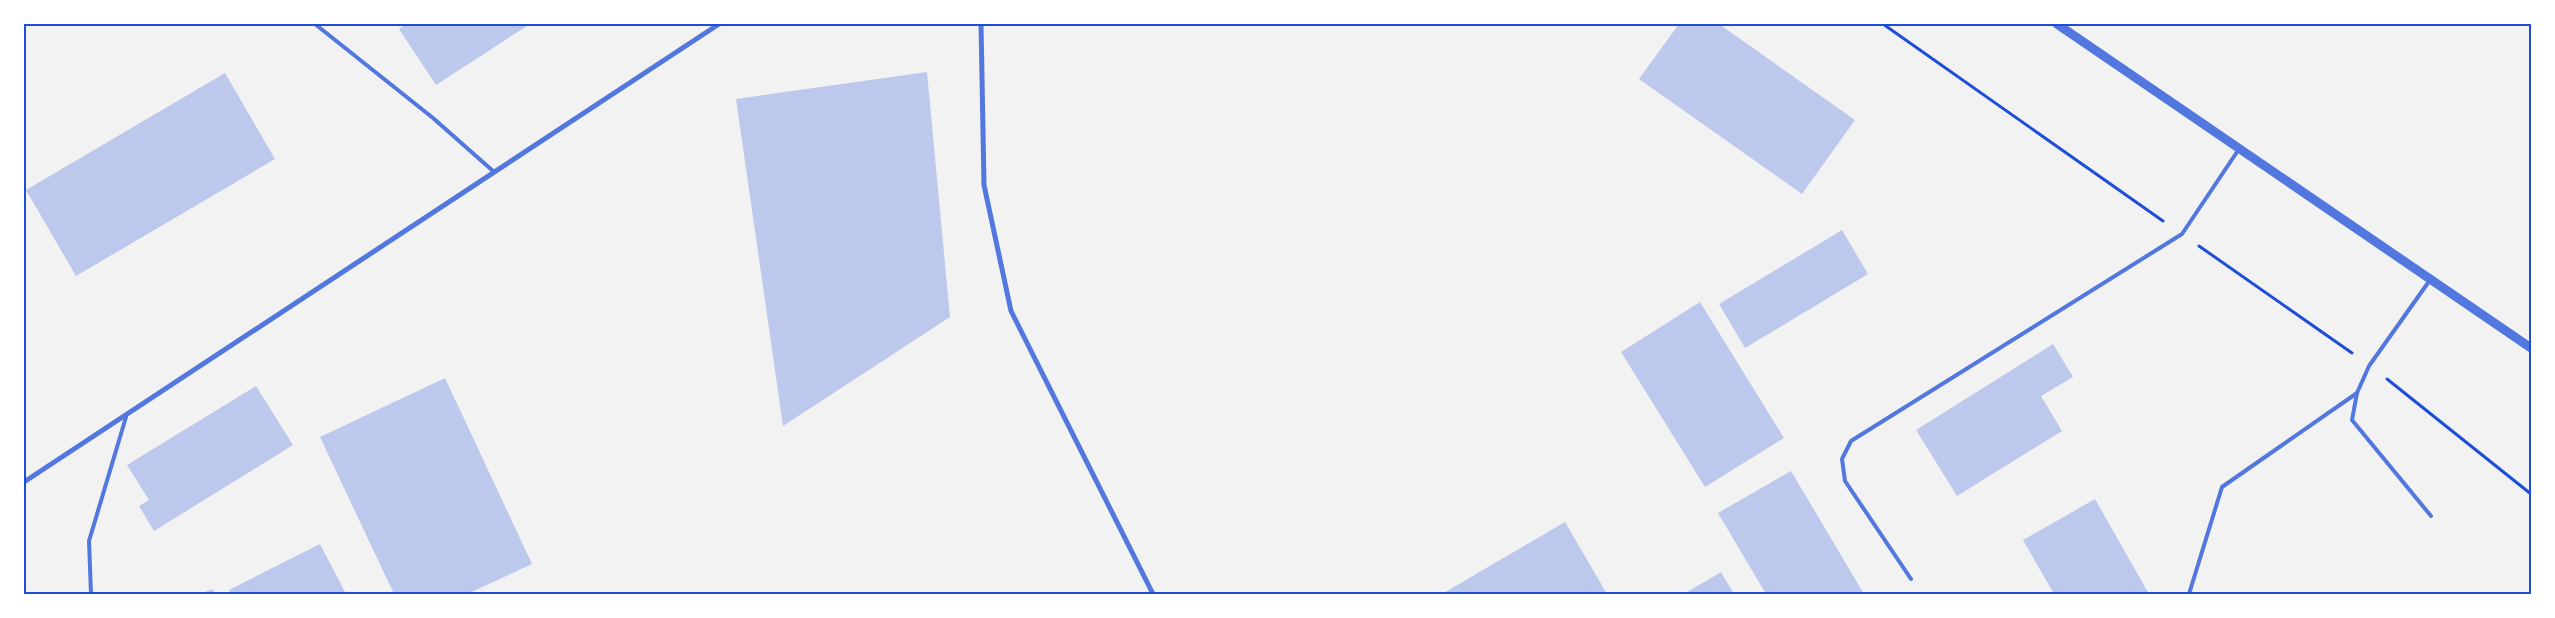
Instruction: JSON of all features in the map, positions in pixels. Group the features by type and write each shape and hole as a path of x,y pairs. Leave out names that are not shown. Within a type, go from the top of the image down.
{"street":[{"path":"24,482 126,417 493,171 719,24"},
{"path":"981,24 984,185 1011,311 1153,594"},
{"path":"2057,24 2531,348"}],"lane":[{"path":"315,24 433,118 493,171"},
{"path":"1911,579 1845,481 1842,459 1851,441 2182,234 2239,149"},
{"path":"2430,280 2369,366 2357,394 2352,420 2431,516"},
{"path":"2189,594 2222,487 2357,394"},
{"path":"91,594 89,541 126,417"}],"path":[{"path":"1883,24 2369,366 2531,494"}],"building":[{"path":"407,24 530,24 436,85 399,29"},
{"path":"1679,24 1719,24 1855,120 1802,194 1639,79"},
{"path":"927,72 950,317 783,426 736,99"},
{"path":"225,73 275,159 76,276 26,190"},
{"path":"1842,230 1868,274 1745,348 1719,304"},
{"path":"1700,302 1784,438 1705,487 1621,352"},
{"path":"2053,344 2073,377 2041,396 2062,431 1957,496 1916,430"},
{"path":"445,378 532,564 467,594 394,594 320,437"},
{"path":"256,386 293,445 154,531 139,506 149,500 127,465"},
{"path":"1791,471 1864,594 1766,594 1718,513"},
{"path":"2095,499 2149,594 2054,594 2023,540"},
{"path":"1565,522 1607,594 1442,594"},
{"path":"320,544 346,594 232,594 229,590"},
{"path":"1721,572 1734,594 1684,594"},
{"path":"212,589 215,594 201,594"}]}
